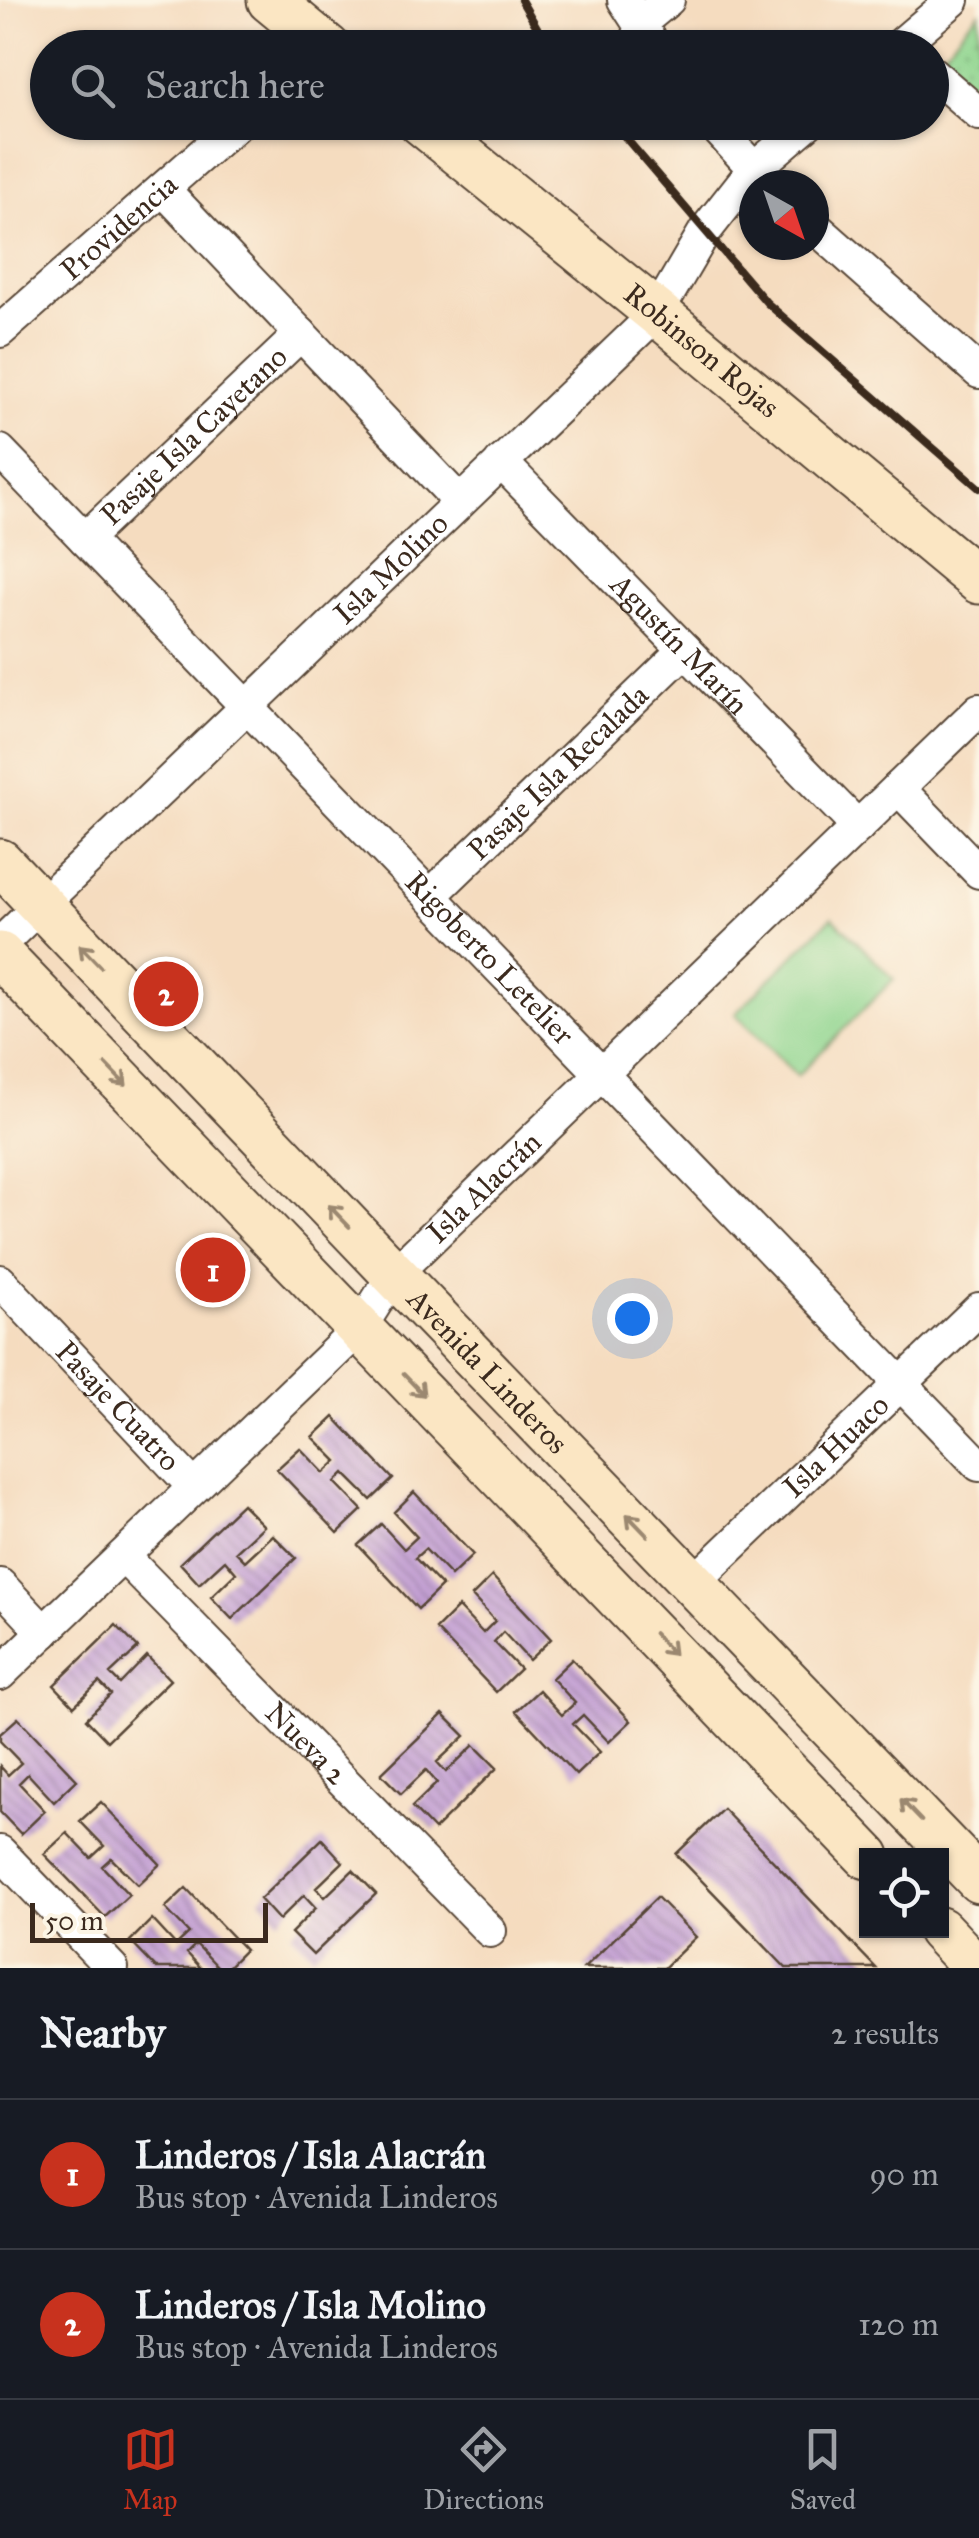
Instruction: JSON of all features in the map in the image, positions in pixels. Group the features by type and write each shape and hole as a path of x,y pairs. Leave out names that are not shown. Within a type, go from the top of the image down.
{"street":[{"path":"270,0 306,30"},
{"path":"639,24 668,0"},
{"path":"919,30 953,0"},
{"path":"949,88 979,114"},
{"name":"Providencia","path":"0,332 219,140"},
{"name":"Robinson Rojas","path":"443,140 979,581"},
{"path":"727,140 755,170"},
{"path":"767,170 793,140"},
{"path":"163,189 460,502"},
{"name":"Isla Molino","path":"0,944 657,313 706,232 739,199"},
{"path":"829,239 979,372"},
{"name":"Pasaje Isla Cayetano","path":"85,539 301,334"},
{"name":"Rigoberto Letelier","path":"0,451 979,1465"},
{"name":"Agustín Marín","path":"502,462 858,827"},
{"name":"Pasaje Isla Recalada","path":"430,896 685,650"},
{"name":"Isla Alacrán","path":"0,1674 360,1328 394,1274 979,710"},
{"path":"898,788 979,872"},
{"name":"Avenida Linderos","path":"0,862 979,1880"},
{"name":"Avenida Linderos","path":"0,955 859,1848"},
{"name":"Pasaje Cuatro","path":"0,1281 194,1487"},
{"name":"Isla Huaco","path":"693,1583 979,1309"},
{"name":"Nueva 2","path":"123,1556 490,1931"},
{"path":"0,1585 44,1632"},
{"path":"0,1852 112,1968"},
{"path":"948,1938 976,1968"}],"green space":[{"path":"979,12 979,106 949,80 949,46"},
{"path":"832,917 894,979 797,1076 735,1014"}],"building":[{"path":"334,1417 393,1479 371,1500 344,1473 335,1482 362,1510 338,1533 277,1469 300,1448 324,1473 337,1461 313,1437"},
{"path":"414,1492 473,1555 451,1576 425,1549 415,1558 442,1586 418,1609 358,1545 381,1524 404,1549 417,1537 394,1512"},
{"path":"242,1504 264,1526 236,1552 245,1561 273,1535 296,1558 232,1619 211,1597 236,1573 225,1560 199,1584 180,1563"},
{"path":"492,1576 551,1639 529,1660 503,1632 494,1642 520,1669 496,1692 436,1629 458,1607 483,1633 495,1621 472,1596"},
{"path":"116,1625 138,1648 110,1674 120,1684 147,1656 170,1680 107,1741 86,1719 111,1694 99,1682 74,1706 54,1685"},
{"path":"572,1659 631,1721 609,1742 583,1715 573,1724 600,1752 576,1775 516,1711 539,1690 562,1715 575,1703 552,1678"},
{"path":"443,1714 465,1736 437,1762 446,1772 474,1745 497,1768 434,1830 412,1807 437,1783 426,1770 401,1794 381,1774"},
{"path":"18,1718 77,1780 54,1802 28,1774 19,1783 45,1811 21,1834 0,1812 0,1766 8,1775 21,1763 0,1741 0,1734"},
{"path":"101,1802 160,1864 138,1885 111,1858 102,1866 129,1895 105,1917 44,1854 67,1833 91,1858 104,1846 80,1821"},
{"path":"723,1809 876,1968 786,1968 676,1854"},
{"path":"322,1839 343,1862 316,1888 325,1897 353,1870 376,1894 313,1955 291,1933 316,1908 304,1895 279,1920 260,1899"},
{"path":"186,1888 245,1950 227,1968 219,1968 196,1944 187,1953 201,1968 156,1968 130,1941 152,1919 176,1945 189,1933 165,1908"},
{"path":"657,1897 696,1937 664,1968 584,1968"}],"railway":[{"path":"521,0 538,30"},
{"path":"627,140 767,303 979,488"}],"place":[{"name":"Linderos / Isla Molino","path":"166,994"},
{"name":"Linderos / Isla Alacrán","path":"213,1270"}]}
